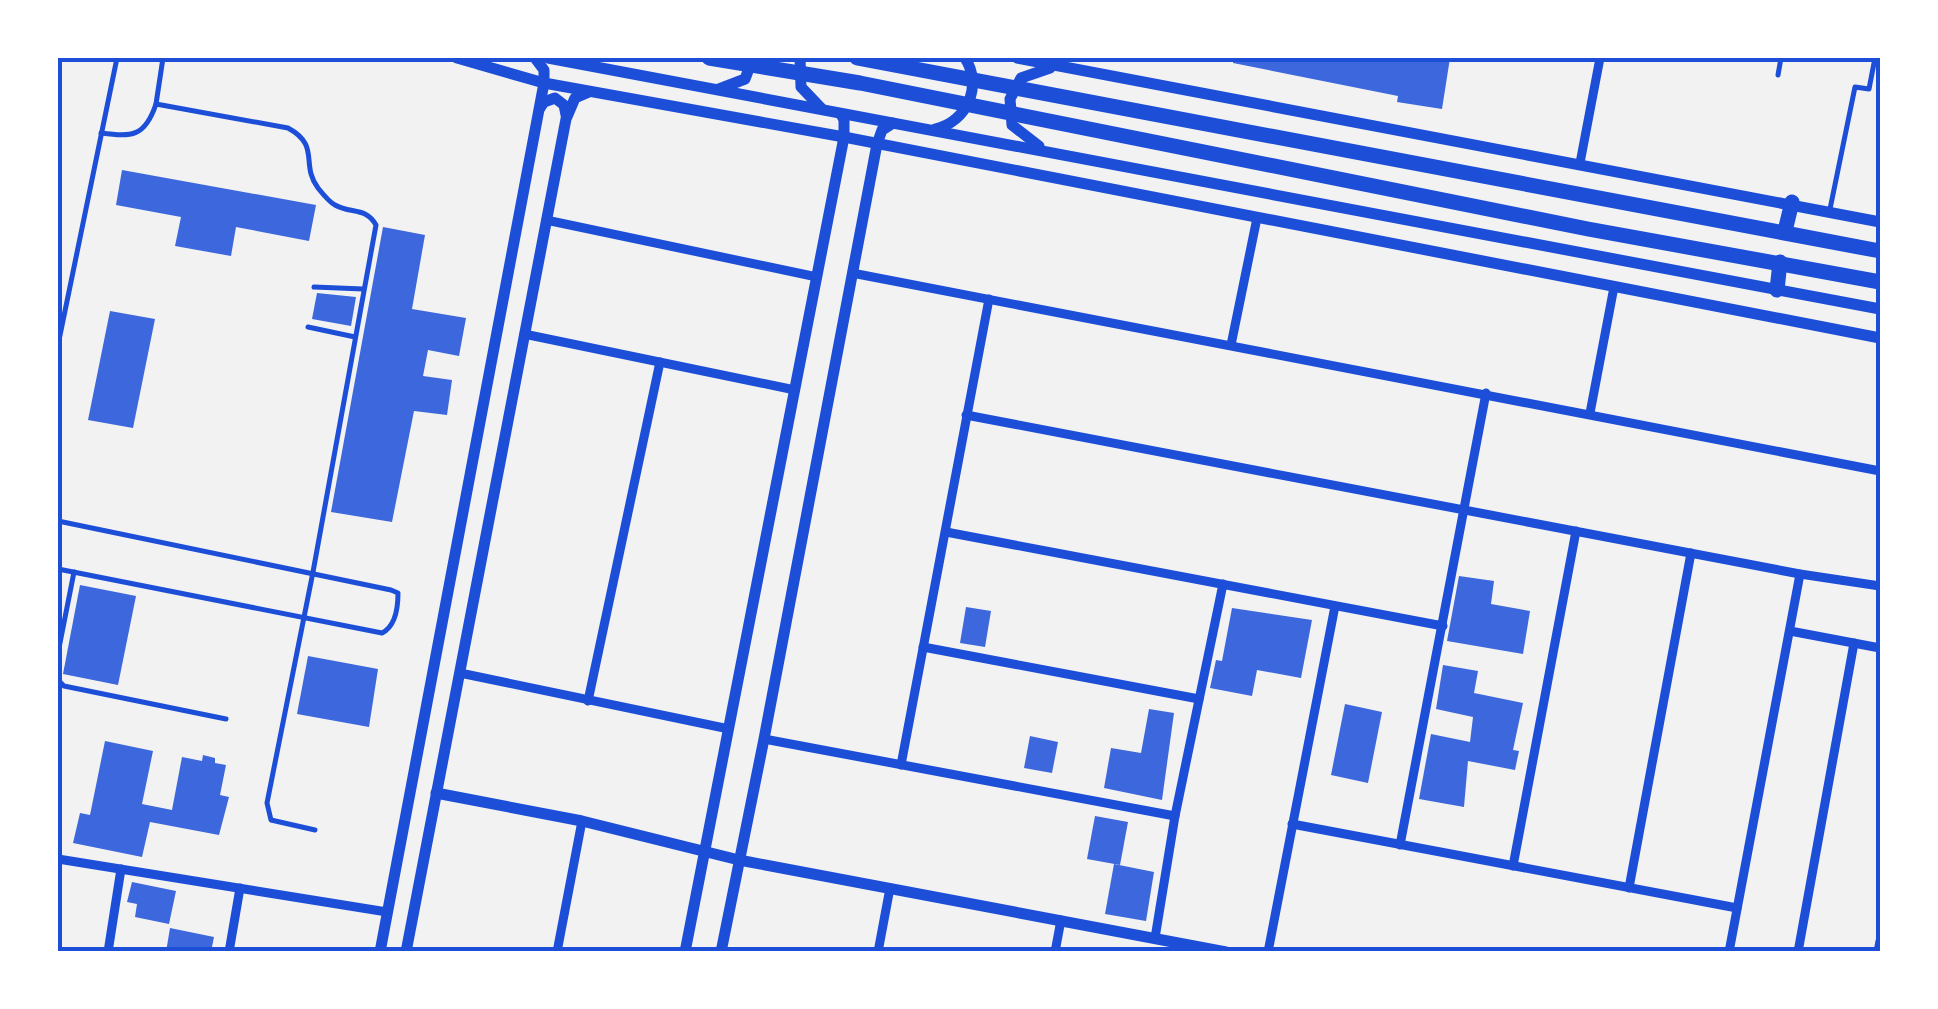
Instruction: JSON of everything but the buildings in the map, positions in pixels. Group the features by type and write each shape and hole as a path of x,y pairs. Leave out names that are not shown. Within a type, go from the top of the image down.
{"main road":[{"path":"709,58 860,83 1397,191 1880,282"},
{"path":"857,58 1880,251"},
{"path":"1785,231 1792,202"},
{"path":"1777,290 1780,262"}],"street":[{"path":"457,58 593,92 844,136 1880,338"},
{"path":"380,952 544,82 544,70 534,58"},
{"path":"548,58 1880,309"},
{"path":"710,89 735,86 745,79 753,58"},
{"path":"685,952 844,136 844,120 814,104 801,87 800,58"},
{"path":"931,130 952,124 969,101 972,76 965,58"},
{"path":"1017,58 1792,202 1880,222"},
{"path":"1580,163 1600,58"},
{"path":"1066,155 1044,148 1019,132 1012,125 1010,99 1020,78 1036,70 1079,70"},
{"path":"663,102 665,80"},
{"path":"406,952 566,120 575,98 593,92"},
{"path":"536,116 544,102 555,98 564,105 566,120"},
{"path":"721,952 877,144 882,130 893,123"},
{"path":"1231,345 1257,218"},
{"path":"546,220 817,276"},
{"path":"1544,274 1549,248"},
{"path":"852,273 1880,471"},
{"path":"1590,413 1614,287"},
{"path":"901,765 990,299"},
{"path":"524,334 795,390"},
{"path":"588,701 660,362"},
{"path":"1400,844 1486,393"},
{"path":"966,415 1880,586"},
{"path":"1513,866 1576,531"},
{"path":"946,532 1443,626"},
{"path":"1628,888 1691,553"},
{"path":"1729,952 1800,574"},
{"path":"1154,938 1223,584"},
{"path":"1268,952 1335,606"},
{"path":"442,628 468,632"},
{"path":"1790,631 1880,648"},
{"path":"1798,952 1854,643"},
{"path":"923,648 1199,698"},
{"path":"460,673 729,730"},
{"path":"764,739 1175,816"},
{"path":"436,792 739,860 1226,952"},
{"path":"557,952 582,822"},
{"path":"1292,824 1737,908"},
{"path":"58,858 388,912"},
{"path":"108,952 122,869"},
{"path":"228,952 240,888"},
{"path":"878,952 890,888"},
{"path":"1055,952 1061,920"},
{"path":"1878,952 1880,940"}],"lane":[{"path":"58,345 117,58"},
{"path":"100,133 128,136 152,118 163,58"},
{"path":"1778,74 1781,58"},
{"path":"1830,212 1854,87 1869,89 1876,58"},
{"path":"156,104 288,128 308,144 314,184 334,205 363,212 376,225 266,803 271,820 315,830"},
{"path":"314,286 363,289"},
{"path":"308,328 355,337"},
{"path":"58,521 392,590 398,594 398,601 393,623 382,633 58,569"},
{"path":"58,654 74,572"},
{"path":"58,680 64,686 226,719"}]}
